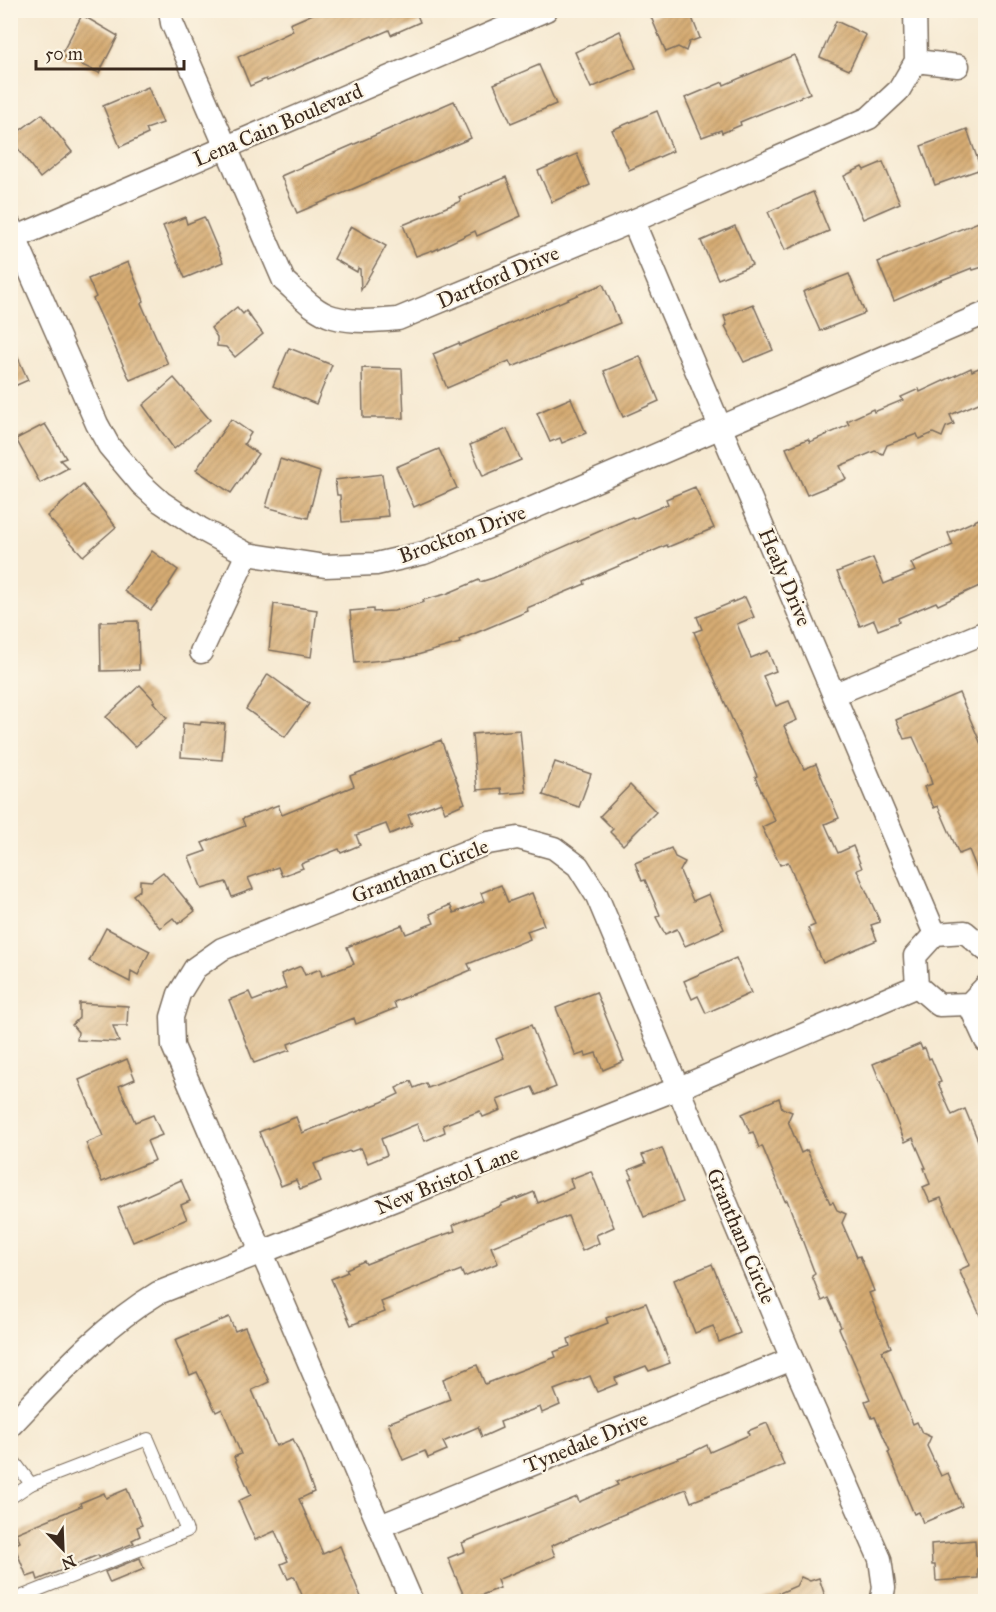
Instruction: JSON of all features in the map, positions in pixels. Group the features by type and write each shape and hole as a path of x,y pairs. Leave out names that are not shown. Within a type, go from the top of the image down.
{"street":[{"name":"Dartford Drive","path":"170,10 172,22 284,281 306,301 331,317 365,322 398,319 633,221 869,118 898,90 916,62"},
{"name":"Lena Cain Boulevard","path":"13,234 226,147 546,10"},
{"path":"915,10 916,62 958,66"},
{"name":"Healy Drive","path":"633,221 935,934"},
{"name":"Brockton Drive","path":"13,234 97,424 109,446 141,484 201,529 247,554 325,566 376,564 424,553 986,313"},
{"path":"201,652 247,554"},
{"path":"835,694 986,632"},
{"name":"Grantham Circle","path":"412,1602 173,1046 172,1017 179,994 195,968 222,949 488,843 518,838 554,848 578,866 597,896 792,1359 880,1559 885,1588 881,1602"},
{"path":"986,950 965,932 935,934 915,956 917,986 939,1005 969,1004 986,986"},
{"name":"New Bristol Lane","path":"10,1426 71,1361 132,1309 158,1293 679,1088 917,986"},
{"path":"969,1004 986,1041"},
{"name":"Tynedale Drive","path":"380,1526 792,1359"}],"lane":[{"path":"10,1498 31,1484 148,1439 187,1531 10,1601"},
{"path":"10,1456 31,1484"}],"building":[{"path":"322,10 415,10 420,22 391,35 389,30 372,36 267,81 266,79 250,86 238,57 293,31 290,24"},
{"path":"665,10 689,10 700,38 689,42 686,51 678,47 666,52 651,17"},
{"path":"82,15 118,36 99,73 61,55"},
{"path":"836,21 866,35 849,70 820,57"},
{"path":"620,31 636,68 591,88 575,52"},
{"path":"794,55 810,93 740,122 741,125 722,133 721,130 702,137 685,98 723,82 724,85"},
{"path":"539,65 556,104 511,123 494,84"},
{"path":"148,87 163,123 146,129 148,134 120,147 103,106"},
{"path":"454,101 471,138 297,213 281,176"},
{"path":"657,111 673,151 629,170 612,130"},
{"path":"42,114 72,152 40,178 10,138"},
{"path":"967,129 981,169 935,185 921,146"},
{"path":"577,154 590,185 552,202 538,171"},
{"path":"883,162 900,203 863,219 844,176 862,167 864,170"},
{"path":"506,177 521,216 477,236 475,231 433,251 416,256 403,225 461,201 459,197"},
{"path":"813,192 829,231 785,250 768,212"},
{"path":"185,217 187,224 204,217 223,262 185,278 163,226"},
{"path":"986,219 986,266 973,270 972,268 894,301 878,262"},
{"path":"351,226 386,246 361,290 360,269 358,268 357,272 334,259"},
{"path":"735,226 752,265 718,279 701,241"},
{"path":"128,262 144,301 141,303 168,364 130,380 93,299 96,297 88,279"},
{"path":"849,274 865,313 820,331 803,292"},
{"path":"603,284 620,323 512,367 509,361 447,388 433,354 459,343 460,345"},
{"path":"753,304 773,350 744,362 725,326 727,325 724,316"},
{"path":"237,307 243,314 246,311 263,334 235,357 226,347 217,346 217,337 211,328"},
{"path":"10,340 28,380 10,388"},
{"path":"289,348 332,365 316,404 273,386"},
{"path":"640,356 659,401 623,417 604,371"},
{"path":"986,365 986,400 950,415 954,424 946,427 942,437 933,433 919,439 917,434 887,445 883,454 875,451 840,466 846,479 807,495 786,448 808,439 810,442 849,425 847,421 873,409 874,412 903,400 901,397 919,389 920,392 971,368 972,371"},
{"path":"362,368 402,369 404,418 363,418"},
{"path":"174,378 210,420 174,449 143,405"},
{"path":"571,398 586,433 562,443 560,438 550,442 537,413"},
{"path":"231,419 251,433 244,444 258,454 231,493 196,470"},
{"path":"45,424 66,458 60,460 68,468 40,483 16,439"},
{"path":"507,429 521,460 483,476 470,445"},
{"path":"439,449 457,488 414,507 396,467"},
{"path":"280,459 320,472 308,518 266,507"},
{"path":"382,474 388,516 342,522 340,495 337,495 335,480"},
{"path":"83,485 116,527 83,556 47,516"},
{"path":"695,487 714,528 668,547 667,545 584,581 585,584 527,608 528,611 459,640 460,643 410,657 355,663 350,611 373,609 373,612 394,611 446,594 479,580 480,582 493,578 632,517 633,519 668,504 666,499"},
{"path":"981,518 986,528 986,583 938,605 936,602 898,618 899,622 878,630 874,620 860,626 837,572 873,558 884,584 915,571 911,563 953,545 948,533"},
{"path":"152,551 178,570 151,610 124,591"},
{"path":"745,597 754,617 737,624 751,658 768,651 776,671 763,676 776,706 789,701 797,720 784,726 804,769 816,764 839,818 825,824 838,853 853,846 862,868 857,870 880,922 871,925 877,940 823,963 808,928 815,925 788,862 780,865 762,827 775,821 694,632 702,629 697,617"},
{"path":"274,604 317,610 311,657 269,650"},
{"path":"138,621 139,670 101,671 100,622"},
{"path":"268,674 309,704 285,737 246,709"},
{"path":"140,685 167,718 135,747 106,717"},
{"path":"959,693 986,756 985,889 969,850 959,854 938,806 934,808 924,787 932,784 927,768 913,737 904,739 896,720"},
{"path":"201,722 225,724 222,760 181,757 183,723 200,725"},
{"path":"520,730 526,792 502,794 501,788 477,790 472,734"},
{"path":"441,740 465,803 445,812 441,802 408,815 412,825 390,834 386,824 356,835 360,845 341,853 339,849 301,864 303,868 282,876 278,867 248,878 253,889 232,897 226,882 202,889 189,857 206,851 202,843 245,826 242,819 278,805 282,815 354,786 350,776"},
{"path":"555,762 591,774 579,807 543,795"},
{"path":"630,785 656,812 623,845 610,832 613,829 600,816"},
{"path":"671,848 675,857 685,862 680,871 693,901 709,894 724,929 685,946 677,929 665,934 656,917 660,915 635,863"},
{"path":"163,872 195,911 178,924 173,918 160,928 133,895 140,890 140,880 151,881"},
{"path":"501,885 508,902 532,893 544,925 527,931 530,939 468,964 471,970 394,1002 396,1008 356,1024 354,1018 288,1044 290,1050 254,1063 229,1000 249,992 253,1001 286,988 281,974 301,966 305,975 320,969 322,976 354,964 347,947 402,925 406,934 434,923 430,914 450,905 454,913 484,901 481,893"},
{"path":"106,928 150,951 138,975 131,971 130,982 89,961"},
{"path":"736,958 751,993 706,1013 698,996 692,999 684,981"},
{"path":"596,992 624,1061 603,1070 596,1053 576,1056 556,1008"},
{"path":"79,1003 128,1006 127,1026 113,1026 119,1042 77,1040 78,1032 72,1025 79,1018"},
{"path":"531,1025 556,1087 536,1095 532,1087 497,1100 501,1110 483,1117 480,1111 443,1125 445,1132 425,1141 417,1124 381,1139 387,1155 368,1163 361,1148 349,1151 314,1164 321,1181 300,1189 296,1180 281,1186 259,1132 296,1117 302,1133 399,1094 396,1088 411,1081 414,1088 426,1083 428,1088 504,1058 496,1039"},
{"path":"920,1044 922,1049 925,1048 929,1059 931,1058 941,1082 938,1083 952,1115 965,1109 986,1160 986,1328 959,1270 970,1265 941,1198 930,1202 923,1187 930,1184 924,1168 926,1168 913,1138 905,1142 873,1064"},
{"path":"127,1059 135,1079 119,1086 135,1122 153,1115 162,1135 147,1141 155,1160 102,1182 86,1143 103,1136 79,1080"},
{"path":"779,1098 782,1108 792,1112 788,1121 801,1153 807,1150 830,1203 833,1202 837,1210 846,1214 842,1223 857,1257 860,1256 874,1291 869,1293 891,1347 882,1351 913,1424 917,1422 922,1433 931,1437 927,1446 941,1476 948,1473 962,1506 923,1523 919,1512 914,1514 888,1452 890,1451 875,1417 872,1418 865,1401 870,1399 828,1298 822,1301 812,1276 815,1274 787,1200 785,1201 762,1146 759,1148 742,1114"},
{"path":"662,1148 683,1202 644,1217 629,1179 633,1178 629,1170 646,1163 642,1155"},
{"path":"591,1171 614,1227 596,1235 599,1243 582,1251 568,1216 491,1247 498,1263 464,1277 461,1270 381,1302 385,1312 351,1325 331,1279 348,1272 346,1269 364,1261 366,1264 455,1231 453,1225 516,1198 534,1192 538,1203 573,1188 570,1179"},
{"path":"181,1180 190,1201 181,1205 187,1219 133,1242 118,1208"},
{"path":"712,1264 740,1333 719,1342 713,1326 695,1333 674,1280"},
{"path":"646,1303 670,1363 649,1371 646,1366 615,1378 617,1384 597,1392 590,1376 554,1390 560,1405 542,1413 540,1407 500,1422 502,1428 482,1437 478,1427 443,1442 447,1450 428,1458 425,1451 403,1460 388,1423 450,1399 443,1379 477,1365 485,1384 556,1357 554,1352 570,1346 568,1339 608,1323 606,1318"},
{"path":"229,1317 235,1331 245,1327 269,1382 252,1390 276,1446 293,1439 302,1459 314,1492 299,1499 323,1554 340,1546 361,1597 350,1602 305,1602 294,1576 288,1579 281,1564 288,1561 275,1531 255,1540 238,1501 251,1495 234,1457 241,1454 222,1409 216,1412 197,1372 190,1375 175,1340"},
{"path":"767,1423 784,1465 691,1502 686,1489 607,1521 551,1546 555,1556 497,1580 500,1588 466,1601 448,1558 465,1551 462,1543 577,1497 579,1502 618,1485 616,1482 707,1445 710,1452 749,1435 748,1431"},
{"path":"127,1489 142,1525 137,1527 140,1536 132,1540 134,1543 38,1580 36,1574 27,1577 14,1545 20,1542 16,1533 81,1506 80,1503 104,1493 106,1498"},
{"path":"975,1540 976,1555 984,1562 978,1569 978,1578 936,1581 935,1565 932,1565 931,1544"},
{"path":"140,1558 144,1569 110,1583 105,1572"},
{"path":"801,1577 810,1581 819,1578 827,1602 759,1602 796,1586"}]}
